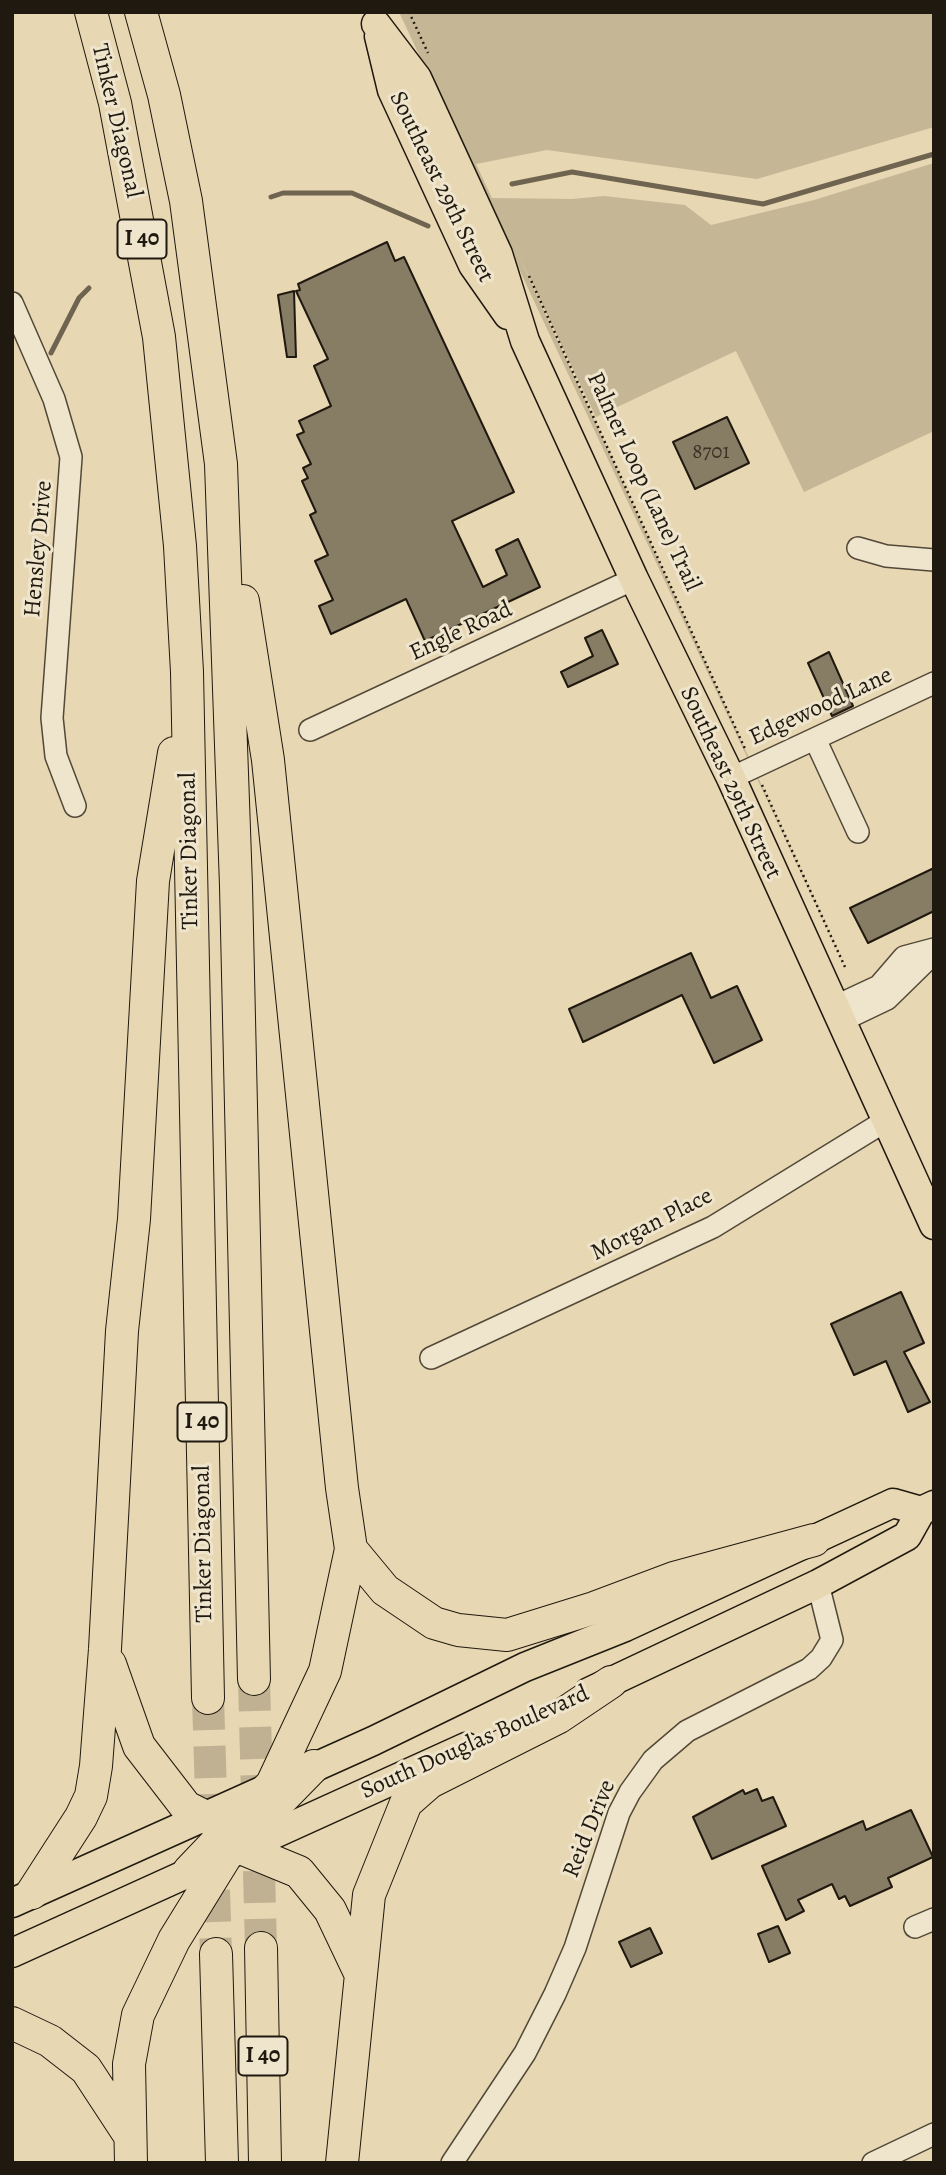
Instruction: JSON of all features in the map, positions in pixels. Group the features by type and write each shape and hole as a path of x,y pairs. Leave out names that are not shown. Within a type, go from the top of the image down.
{"highway":[{"name":"Tinker Diagonal","path":"90,12 115,103 159,337 180,546 187,672 208,1698"},
{"name":"Tinker Diagonal","path":"141,12 164,94 186,201 221,464 235,872 254,1679"},
{"path":"189,1871 272,1784 325,1671 351,1549 342,1489 268,760 221,464"},
{"path":"22,1898 81,1818 91,1796 105,1649 122,1331 134,1219 153,881 187,672"},
{"path":"351,1549 385,1590 434,1623 458,1630 507,1635 674,1578 814,1540"},
{"path":"105,1649 139,1746 186,1807 225,1836 287,1865 309,1881 330,1910 359,1971"},
{"path":"342,2163 359,1971 369,1895 405,1803 430,1782 559,1717 611,1682"},
{"path":"130,2148 128,2064 138,2015 174,1940 225,1836 314,1766"},
{"name":"I 40","path":"261,1948 265,2163"},
{"name":"I 40","path":"216,1954 222,2163"},
{"path":"12,2023 50,2041 86,2069 130,2148"}],"main road":[{"name":"Southeast 29th Street","path":"374,18 417,78 498,254 525,341 634,579 744,777 837,1014 934,1225"},
{"name":"South Douglas Boulevard","path":"22,1898 225,1836 611,1682 818,1584 907,1536 928,1508 893,1503 637,1622 525,1667 373,1741 272,1784"},
{"path":"12,1953 189,1871"}],"street":[{"name":"Hensley Drive","path":"12,303 54,399 71,457 52,718 56,756 75,806"},
{"path":"858,548 886,556 934,559"},
{"name":"Engle Road","path":"310,730 634,579"},
{"name":"Edgewood Lane","path":"744,777 815,739 934,684"},
{"path":"815,739 858,832"},
{"path":"837,1014 887,999 934,951"},
{"name":"Morgan Place","path":"431,1358 713,1227 887,1120"},
{"name":"Reid Drive","path":"452,2163 525,2053 555,1994 575,1948 619,1813 630,1792 653,1760 687,1731 809,1669 821,1658 832,1640 818,1584"},
{"path":"873,2163 934,2134"}],"path":[{"path":"409,12 432,63"},
{"name":"Palmer Loop (Lane) Trail","path":"525,267 746,751"},
{"path":"744,777 845,967"}],"shaded area":[{"path":"399,12 934,12 934,127 757,179 547,150 476,164 492,198 572,199 604,196 685,205 711,225 814,200 934,163 934,431 804,492 736,351 596,417 518,254 845,967"}],"building":[{"path":"387,242 395,261 404,257 514,492 452,521 483,587 507,575 496,550 518,539 540,587 425,641 406,599 331,634 319,606 333,600 315,561 328,555 310,515 316,512 302,481 308,478 303,468 311,464 297,435 304,432 299,421 331,406 314,366 328,359 296,291 300,290 298,284"},
{"path":"294,291 296,357 287,357 278,295"},
{"path":"727,417 749,463 695,489 673,442"},
{"path":"602,630 618,664 568,687 561,672 593,656 585,638"},
{"path":"829,652 853,706 832,716 808,663"},
{"path":"934,868 934,911 868,943 850,908"},
{"path":"691,953 711,998 737,986 762,1040 714,1063 682,995 583,1042 569,1009"},
{"path":"901,1292 924,1343 904,1352 930,1402 908,1412 886,1361 854,1375 831,1324"},
{"path":"757,1789 762,1801 773,1797 786,1826 712,1859 693,1817 743,1790 745,1794"},
{"path":"911,1810 933,1857 888,1878 892,1887 850,1906 845,1896 839,1899 832,1884 798,1900 804,1911 786,1920 762,1866 863,1821 866,1830"},
{"path":"778,1926 790,1953 769,1962 758,1934"},
{"path":"650,1928 662,1953 631,1967 619,1942"}],"waterway":[{"path":"512,184 572,172 763,204 934,154"},
{"path":"271,197 283,193 352,193 428,226"},
{"path":"51,353 79,298 89,288"}],"tunnel":[{"path":"254,1679 261,1948"},
{"path":"208,1698 216,1954"}]}
